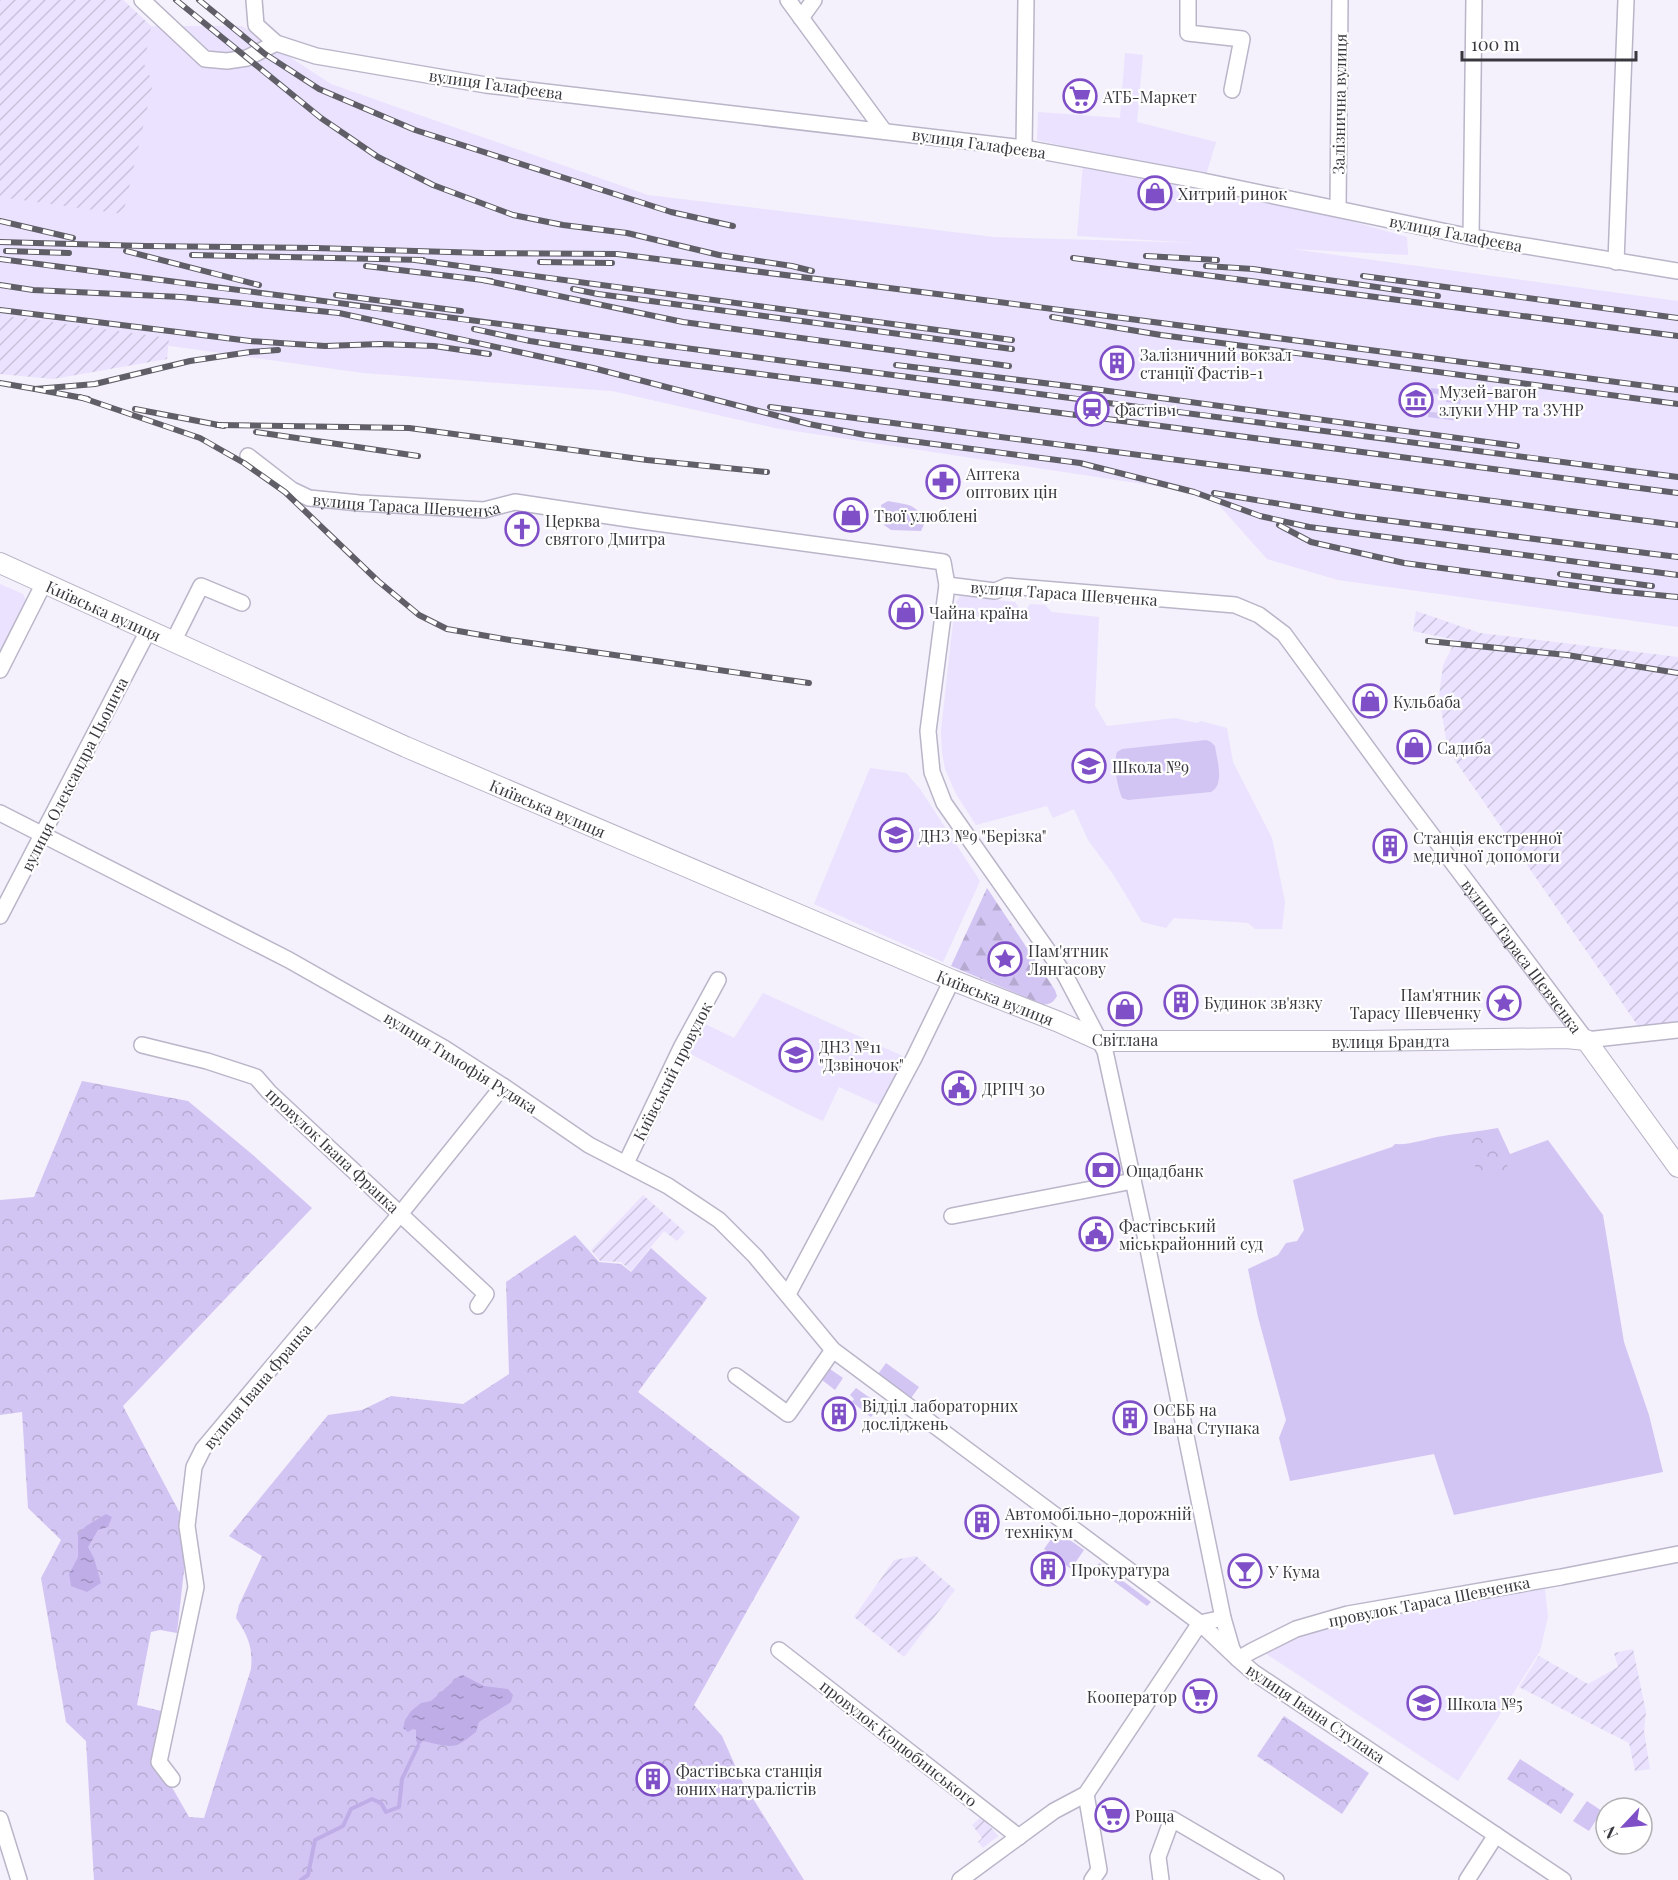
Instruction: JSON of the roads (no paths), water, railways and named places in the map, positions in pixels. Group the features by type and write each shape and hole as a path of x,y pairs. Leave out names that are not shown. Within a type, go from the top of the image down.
{"main road":[{"name":"Київська вулиця","path":"0,563 406,747 952,980 1101,1041"},
{"name":"вулиця Брандта","path":"1101,1041 1566,1038 1586,1040"},
{"name":"вулиця Тараса Шевченка","path":"1586,1040 1678,1167"}],"street":[{"path":"142,0 205,59 227,61 247,58 276,43 256,25 254,0"},
{"path":"788,0 884,131"},
{"path":"801,18 814,0"},
{"path":"1024,148 1026,0"},
{"path":"1188,0 1188,33 1242,39 1232,90"},
{"name":"Залізнична вулиця","path":"1338,208 1340,0"},
{"path":"1471,237 1474,0"},
{"path":"1616,262 1626,0"},
{"name":"вулиця Галафеєва","path":"276,43 316,56 486,85 1024,148 1338,208 1471,237 1678,271"},
{"name":"вулиця Тараса Шевченка","path":"248,456 292,490 309,498 484,510 515,502 943,562 946,585 995,591 1007,586 1235,605 1259,615 1284,634 1586,1040"},
{"path":"0,670 44,583"},
{"name":"вулиця Івана Ступака","path":"946,585 928,731 932,772 944,803 1065,975 1105,1051 1223,1618 1232,1649 1238,1659 1253,1672 1290,1698 1563,1880"},
{"path":"173,642 201,586 242,603"},
{"name":"вулиця Олександра Цьопича","path":"0,916 148,631"},
{"name":"вулиця Тимофія Рудяка","path":"0,813 289,960 444,1048 589,1145 668,1186 718,1220 788,1294 833,1350 1200,1623"},
{"name":"Київський провулок","path":"626,1163 682,1046 718,980"},
{"path":"788,1294 914,1058 952,980"},
{"name":"вулиця Брандта","path":"1586,1040 1678,1030"},
{"name":"провулок Івана Франка","path":"142,1045 207,1061 256,1077 269,1092 486,1294 478,1306"},
{"name":"вулиця Івана Франка","path":"172,1779 159,1762 195,1587 187,1526 194,1467 203,1449 401,1213 503,1086"},
{"path":"952,1216 1133,1181"},
{"path":"736,1376 788,1414 833,1350"},
{"name":"провулок Тараса Шевченка","path":"1238,1659 1296,1629 1348,1614 1678,1554"},
{"path":"960,1880 1054,1811 1086,1794 1200,1623 1223,1618"},
{"path":"1200,1623 1238,1659"},
{"name":"провулок Коцюбинського","path":"779,1650 1019,1837"},
{"path":"1086,1794 1099,1870 1092,1880"},
{"path":"0,1819 19,1880"},
{"path":"1161,1880 1158,1857 1172,1819 1276,1880"},
{"path":"1467,1880 1496,1835"}],"water":[{"path":"106,1514 112,1517 108,1527 98,1530 88,1547 94,1558 101,1583 87,1592 71,1586 69,1574 78,1557 78,1534 86,1526"},
{"path":"463,1675 484,1686 508,1689 513,1695 511,1702 479,1722 476,1732 459,1744 447,1746 423,1741 418,1746 416,1730 408,1732 403,1728 405,1720 421,1703 431,1701"}],"waterway":[{"path":"301,1880 308,1875 315,1840 343,1826 351,1809 372,1799 381,1803 386,1812 399,1807 402,1779 418,1746"}],"railway":[{"path":"176,0 321,118 378,157 433,185 513,215 563,225 627,233 719,255 812,271"},
{"path":"199,0 265,54 319,89 415,130 671,212 733,226"},
{"path":"0,221 73,238"},
{"path":"0,242 617,254 1678,390"},
{"path":"6,251 69,253"},
{"path":"126,251 259,285"},
{"path":"192,255 423,260"},
{"path":"1146,256 1217,260"},
{"path":"1073,258 1678,336"},
{"path":"0,259 1678,477"},
{"path":"415,260 1012,340"},
{"path":"540,262 612,263"},
{"path":"366,266 491,281"},
{"path":"1206,266 1253,269 1438,296"},
{"path":"1363,276 1678,318"},
{"path":"483,280 683,322 1009,366"},
{"path":"0,285 33,290 181,297 339,313 593,368 809,424 865,435 1080,463 1194,492 1260,516 1309,527 1678,575"},
{"path":"573,289 1012,349"},
{"path":"336,295 461,311"},
{"path":"0,310 250,341 325,346 380,344 434,346 489,354"},
{"path":"1052,317 1161,335 1678,404"},
{"path":"474,329 530,341 652,360 1678,493"},
{"path":"0,383 35,389 95,384 190,361 278,350"},
{"path":"896,365 1517,446"},
{"path":"35,389 88,399"},
{"path":"80,397 200,438 244,463 285,492 378,581 419,615 447,629 809,683"},
{"path":"770,407 1678,525"},
{"path":"135,409 224,426"},
{"path":"217,425 409,428 647,460 767,472"},
{"path":"256,432 418,456"},
{"path":"1214,493 1352,516 1678,557"},
{"path":"1279,525 1311,542 1404,563 1615,591 1678,597"},
{"path":"1560,574 1652,586"},
{"path":"1428,641 1567,655 1678,673"}],"place":[{"name":"АТБ-Маркет","path":"1080,96"},
{"name":"Хитрий ринок","path":"1155,193"},
{"name":"Залізничний вокзал станції Фастів-1","path":"1117,363"},
{"name":"Музей-вагон злуки УНР та ЗУНР","path":"1416,400"},
{"name":"Фастів 1","path":"1092,409"},
{"name":"Аптека оптових цін","path":"943,482"},
{"name":"Твої улюблені","path":"851,515"},
{"name":"Церква святого Дмитра","path":"522,529"},
{"name":"Чайна країна","path":"906,612"},
{"name":"Кульбаба","path":"1370,701"},
{"name":"Садиба","path":"1414,747"},
{"name":"Школа №9","path":"1089,766"},
{"name":"ДНЗ №9 \"Берізка\"","path":"896,835"},
{"name":"Станція екстренної медичної допомоги","path":"1390,846"},
{"name":"Пам'ятник Лянгасову","path":"1005,959"},
{"name":"Будинок зв'язку","path":"1181,1002"},
{"name":"Пам'ятник Тарасу Шевченку","path":"1504,1003"},
{"name":"Світлана","path":"1125,1009"},
{"name":"ДНЗ №11 \"Дзвіночок\"","path":"796,1055"},
{"name":"ДРПЧ 30","path":"959,1088"},
{"name":"Ощадбанк","path":"1103,1170"},
{"name":"Фастівський міськрайонний суд","path":"1096,1234"},
{"name":"Відділ лабораторних досліджень","path":"839,1414"},
{"name":"ОСББ на Івана Ступака","path":"1130,1418"},
{"name":"Автомобільно-дорожній технікум","path":"982,1522"},
{"name":"Прокуратура","path":"1048,1569"},
{"name":"У Кума","path":"1245,1571"},
{"name":"Кооператор","path":"1200,1696"},
{"name":"Школа №5","path":"1424,1703"},
{"name":"Фастівська станція юних натуралістів","path":"653,1779"},
{"name":"Роща","path":"1112,1815"}]}
